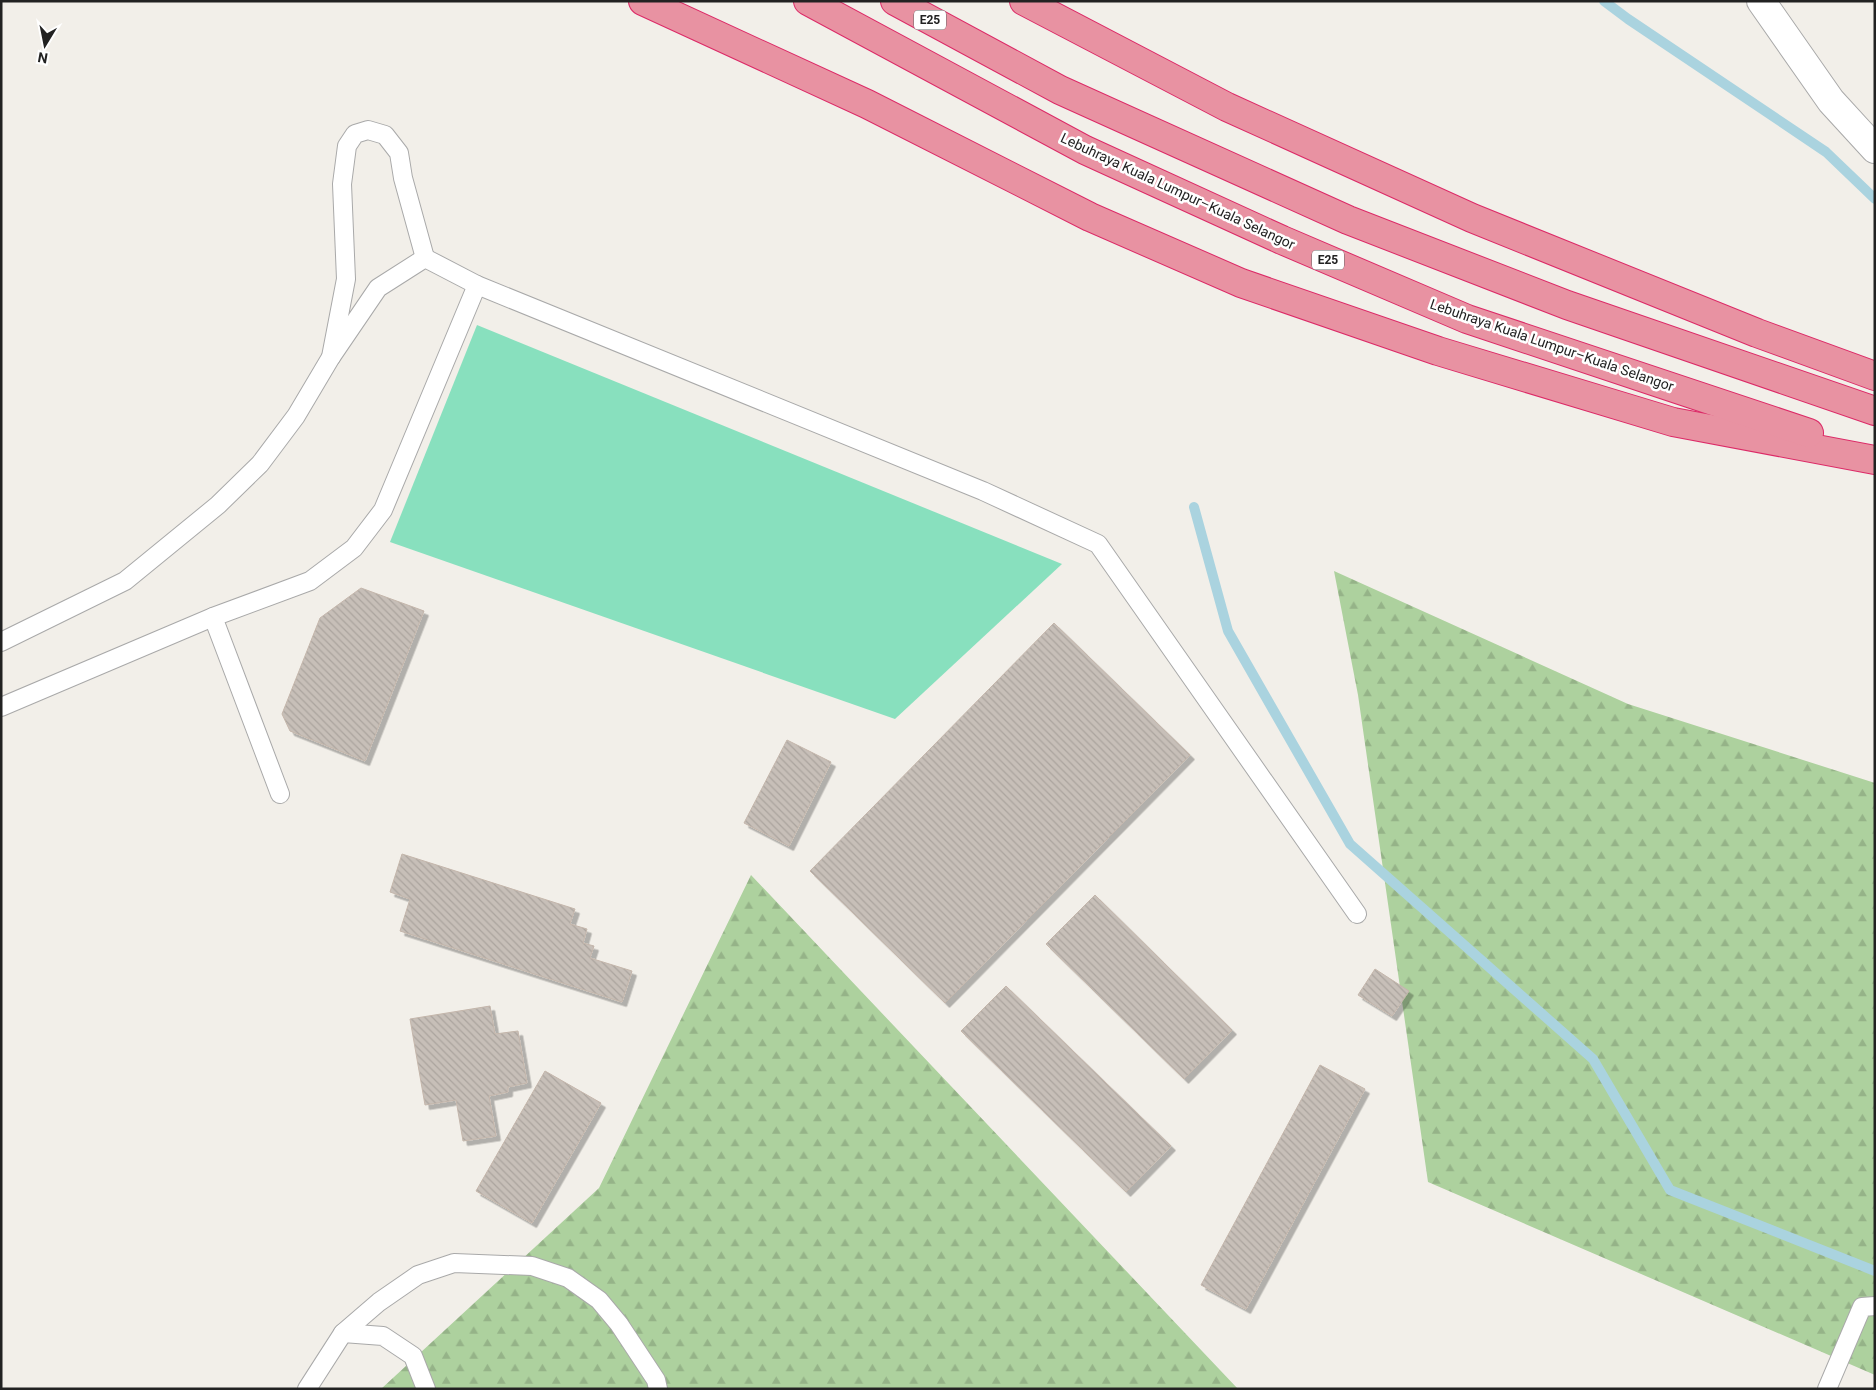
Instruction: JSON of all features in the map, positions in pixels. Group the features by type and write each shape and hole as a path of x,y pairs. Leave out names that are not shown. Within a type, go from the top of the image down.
{"highway":[{"path":"643,1 867,104 1090,217 1241,283 1438,352 1673,422 1875,460"},
{"name":"Lebuhraya Kuala Lumpur–Kuala Selangor","path":"808,1 1084,150 1282,240 1467,319 1875,455"},
{"name":"E25","path":"895,1 1060,90 1348,220 1567,305 1875,411"},
{"path":"1024,1 1227,107 1472,218 1757,333 1875,376"}],"street":[{"path":"1761,1 1831,100 1875,149"}],"lane":[{"path":"331,357 346,279 342,184 347,146 355,134 368,130 385,135 399,153 403,178 425,258 477,285 982,491 1098,544 1357,914"},
{"path":"1,642 125,581 218,505 260,464 296,416 331,357 378,288 425,258"},
{"path":"1,707 213,617 310,580 354,548 384,510 477,285"},
{"path":"213,617 280,794"},
{"path":"307,1389 343,1333 379,1302 418,1274 454,1263 532,1266 568,1278 599,1300 619,1324 656,1380 658,1389"},
{"path":"1827,1389 1862,1307 1875,1306"},
{"path":"343,1333 382,1336 413,1356 426,1389"}],"green space":[{"path":"477,325 1062,564 895,719 390,542"},
{"path":"1334,571 1628,704 1875,783 1875,1375 1428,1182 1358,695"},
{"path":"751,875 1238,1389 381,1389 599,1188"}],"building":[{"path":"361,588 424,611 365,761 290,731 282,714 320,618"},
{"path":"1054,623 1190,755 945,1003 810,871"},
{"path":"787,740 831,762 789,846 744,823"},
{"path":"402,854 575,909 570,924 587,929 583,943 594,946 590,958 632,971 622,1002 400,931 410,899 390,892"},
{"path":"1095,895 1232,1030 1184,1079 1046,944"},
{"path":"1375,969 1409,991 1392,1016 1358,995"},
{"path":"1006,986 1171,1146 1126,1192 961,1031"},
{"path":"490,1006 495,1034 518,1031 527,1083 508,1087 508,1092 489,1096 496,1136 463,1141 456,1100 425,1105 410,1019"},
{"path":"1320,1065 1365,1089 1246,1309 1201,1285"},
{"path":"545,1071 601,1103 532,1223 476,1191"}],"waterway":[{"path":"1604,1 1826,152 1875,199"},
{"path":"1194,507 1228,631 1350,844 1593,1059 1670,1190 1875,1271"}]}
